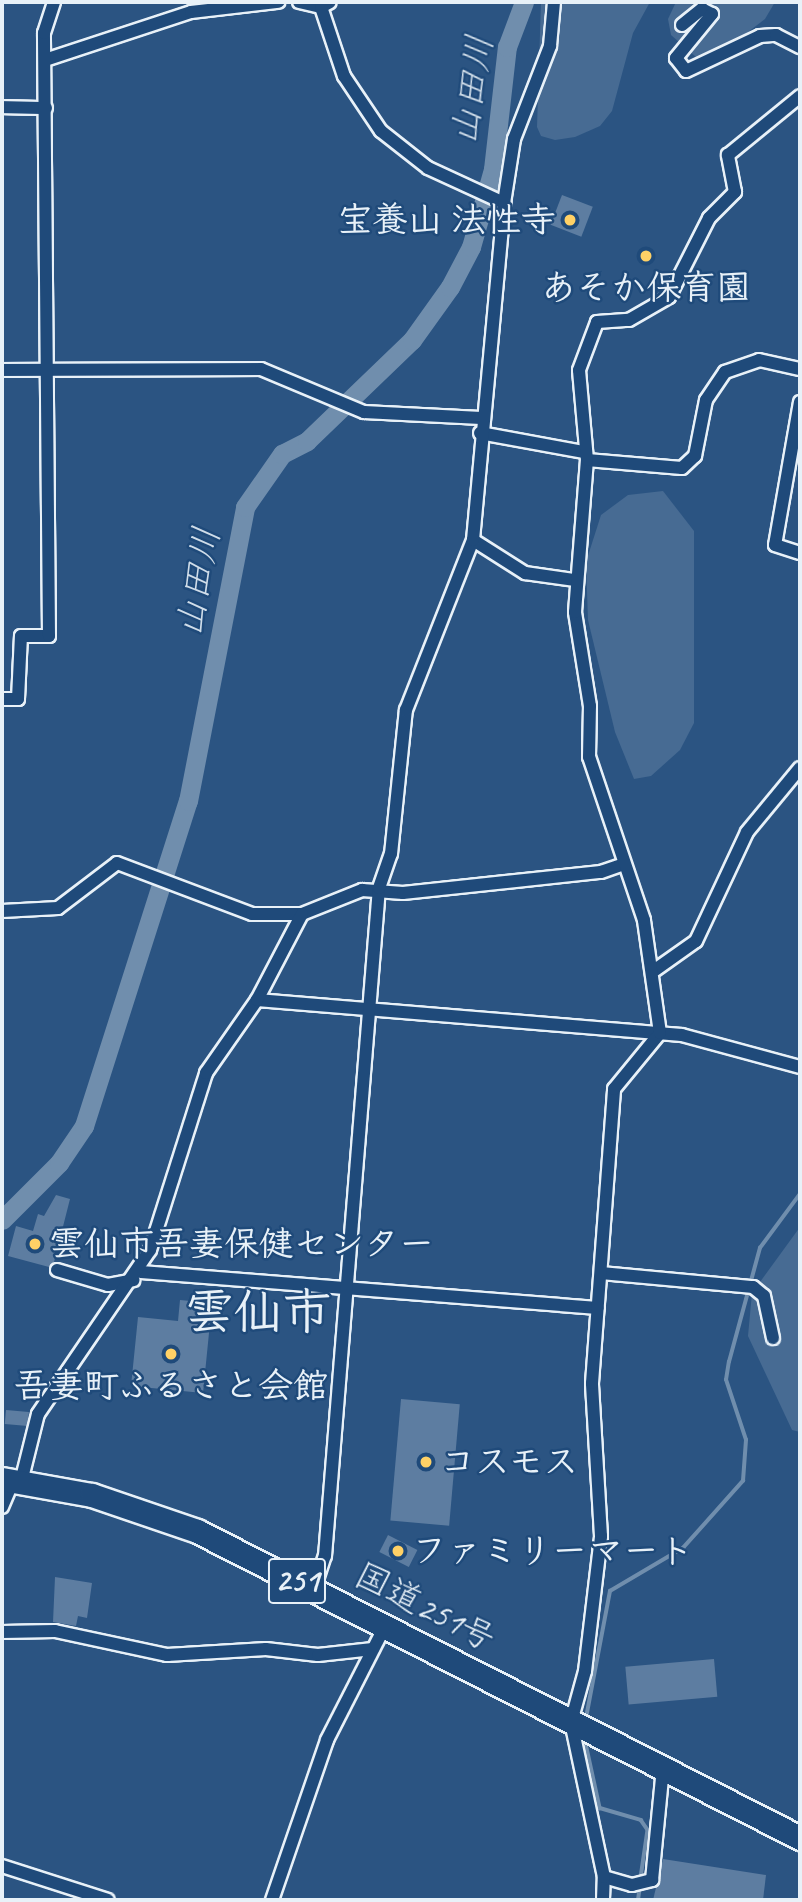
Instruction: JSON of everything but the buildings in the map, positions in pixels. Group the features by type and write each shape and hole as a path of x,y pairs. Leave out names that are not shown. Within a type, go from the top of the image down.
{"highway":[{"name":"国道251号","path":"12,1480 133,1507 314,1589 800,1838"}],"street":[{"path":"2,699 18,699 21,636 49,636 45,60 54,2"},
{"path":"45,60 191,12 278,2"},
{"path":"299,2 326,4 356,101 405,153 474,192 500,202"},
{"path":"314,1589 325,1556 379,888 391,855 406,710 473,540 500,202 519,123 550,46 554,2"},
{"path":"682,25 705,8 712,14 677,58 686,71 760,36 776,35 800,47"},
{"path":"603,1900 604,1877 580,1726 601,1536 592,1383 614,1089 660,1033 656,970 589,757 590,706 574,580 586,456 579,370 592,328 648,312 669,297 709,218 735,192 728,155 800,96"},
{"path":"2,107 46,108"},
{"path":"480,433 586,456 682,468 695,456 706,400 725,373 759,360 800,372"},
{"path":"2,370 261,369 321,399 353,408 481,418"},
{"path":"800,402 775,545 800,553"},
{"path":"473,540 525,573 574,580"},
{"path":"656,970 696,941 747,832 800,768"},
{"path":"2,911 58,908 112,864 146,874 242,911 302,914 379,888 403,893 601,872 621,865"},
{"path":"2,1507 38,1414 138,1276 197,1093 217,1053 257,1000 302,914"},
{"path":"257,1000 660,1033 800,1067"},
{"path":"57,1270 108,1286 138,1276 346,1288 598,1308"},
{"path":"601,1273 746,1286 764,1296 773,1338"},
{"path":"272,1900 327,1740 385,1626"},
{"path":"2,1632 55,1631 167,1655 266,1648 318,1656 373,1649"},
{"path":"604,1877 639,1885 652,1880 663,1768"},
{"path":"2,1866 108,1900"}],"shaded area":[{"path":"541,2 650,2 633,33 612,111 600,126 575,137 555,140 541,136 537,127"},
{"path":"676,2 775,2 765,19 717,56 696,57 671,35 668,19"},
{"path":"663,491 694,531 694,723 680,750 651,776 634,779 615,732 588,620 586,562 601,515 628,495"},
{"path":"800,1227 800,1432 792,1430 748,1336 752,1293"}],"waterway":[{"name":"山田川","path":"2,1220 59,1163 84,1126 188,801 245,507 282,454 307,441 412,340 450,287 471,247 493,169 507,47 524,2"},
{"path":"586,1718 610,1591 683,1548 743,1481 746,1440 726,1380 729,1362 760,1248 800,1194"},
{"path":"585,1739 600,1808 641,1820 648,1830 641,1878"},
{"path":"638,1900 640,1886"}],"place":[{"name":"宝養山 法性寺","path":"570,220"},
{"name":"あそか保育園","path":"646,256"},
{"name":"雲仙市吾妻保健センター","path":"35,1244"},
{"name":"吾妻町ふるさと会館","path":"171,1354"},
{"name":"コスモス","path":"426,1462"},
{"name":"ファミリーマート","path":"398,1551"}],"district":[{"name":"雲仙市","path":"258,1312"}]}
